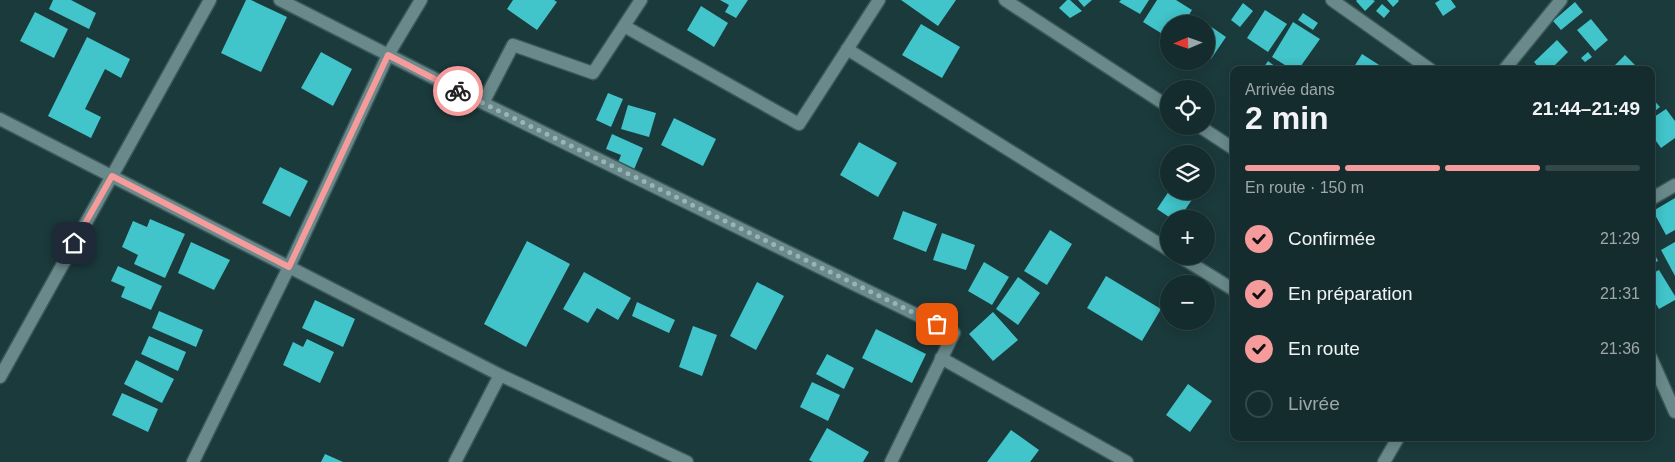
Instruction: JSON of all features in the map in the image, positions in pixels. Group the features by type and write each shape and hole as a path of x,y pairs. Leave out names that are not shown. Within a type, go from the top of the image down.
{"street":[{"path":"0,377 210,0"},
{"path":"280,0 483,103 954,333 891,462"},
{"path":"193,462 289,267 388,55 421,0"},
{"path":"483,103 513,45 593,73 641,0"},
{"path":"624,26 799,124 879,0"},
{"path":"1005,0 1160,101"},
{"path":"1332,0 1425,66"},
{"path":"1507,66 1561,0"},
{"path":"847,49 1160,244"},
{"path":"0,119 500,375 687,462"},
{"path":"1213,135 1230,146"},
{"path":"1655,197 1675,185"},
{"path":"1194,265 1230,288"},
{"path":"941,358 1127,462"},
{"path":"1655,367 1675,412"},
{"path":"455,462 500,375"},
{"path":"1384,462 1396,441"}],"building":[{"path":"53,0 71,0 96,13 89,29 49,9"},
{"path":"246,0 251,0 287,17 261,72 221,53"},
{"path":"513,0 554,0 557,2 537,30 507,9"},
{"path":"720,0 748,0 736,18 725,12 729,5"},
{"path":"901,0 956,0 938,26"},
{"path":"1067,0 1070,0 1082,11 1070,18 1059,8"},
{"path":"1078,0 1092,0 1084,7"},
{"path":"1121,0 1149,0 1140,14 1119,2"},
{"path":"1157,0 1176,0 1192,10 1189,15 1160,15 1160,32 1143,22"},
{"path":"1357,0 1373,0 1375,1 1365,11"},
{"path":"1387,0 1398,0 1399,1 1393,7"},
{"path":"1440,0 1451,0 1456,7 1443,16 1435,3"},
{"path":"1575,2 1583,12 1561,30 1553,21"},
{"path":"1243,3 1253,11 1240,27 1231,20"},
{"path":"1382,4 1390,11 1384,18 1376,11"},
{"path":"701,6 728,23 714,47 687,30"},
{"path":"1265,10 1287,24 1268,52 1247,38"},
{"path":"35,12 68,29 54,58 20,41"},
{"path":"1303,13 1318,23 1313,30 1298,20"},
{"path":"1591,19 1608,40 1595,51 1577,30"},
{"path":"1293,22 1320,39 1301,66 1287,66 1272,57"},
{"path":"921,24 960,47 942,78 902,55"},
{"path":"1215,29 1226,37 1215,53"},
{"path":"87,37 130,59 121,78 105,69 85,109 101,117 91,138 48,116"},
{"path":"1557,40 1568,52 1554,66 1538,66 1534,62"},
{"path":"321,52 352,69 333,106 301,88"},
{"path":"1588,52 1592,57 1585,62 1581,58"},
{"path":"1362,54 1381,66 1354,66"},
{"path":"1625,55 1636,66 1614,66"},
{"path":"1268,61 1275,66 1265,66"},
{"path":"608,93 623,99 611,127 596,120"},
{"path":"1655,101 1660,107 1655,111"},
{"path":"628,105 656,113 649,137 621,129"},
{"path":"1666,109 1675,121 1675,138 1661,148 1655,140 1655,116"},
{"path":"674,118 716,139 703,166 661,145"},
{"path":"612,134 643,148 633,172 617,165 621,155 606,149"},
{"path":"859,142 897,163 878,197 840,175"},
{"path":"280,167 308,181 290,217 262,203"},
{"path":"1675,198 1675,230 1666,235 1655,215 1655,210"},
{"path":"1163,200 1192,200 1185,210 1160,211 1157,209"},
{"path":"903,211 937,224 926,252 893,239"},
{"path":"150,219 185,234 165,278 134,264 138,255 122,247 133,221 147,227"},
{"path":"1050,230 1072,244 1047,285 1024,271"},
{"path":"942,233 975,245 966,270 933,260"},
{"path":"527,241 570,264 526,347 484,324"},
{"path":"191,242 230,260 214,290 178,273"},
{"path":"1675,242 1675,276 1661,250"},
{"path":"984,262 1009,277 992,305 968,291"},
{"path":"118,266 162,286 151,310 121,297 125,287 111,281"},
{"path":"1659,270 1675,296 1675,300 1659,309 1655,302 1655,272"},
{"path":"584,272 631,298 618,320 597,308 588,323 563,309"},
{"path":"1106,276 1160,308 1160,311 1142,341 1087,308"},
{"path":"1018,277 1040,293 1018,325 996,309"},
{"path":"757,282 784,296 756,350 730,336"},
{"path":"315,300 355,319 343,347 302,328"},
{"path":"637,302 675,320 669,333 632,316"},
{"path":"159,311 203,330 196,347 152,328"},
{"path":"993,312 1018,340 993,361 969,334"},
{"path":"693,326 717,335 702,376 679,367"},
{"path":"876,329 926,354 912,383 862,358"},
{"path":"149,336 186,352 178,371 141,354"},
{"path":"307,339 334,352 320,383 283,365 293,342 303,347"},
{"path":"827,354 854,368 844,389 816,374"},
{"path":"136,360 174,379 162,403 124,384"},
{"path":"812,382 840,395 828,421 800,407"},
{"path":"1188,384 1212,401 1190,432 1166,415"},
{"path":"122,393 158,409 148,432 112,415"},
{"path":"827,428 869,452 863,462 813,462 809,460"},
{"path":"1011,430 1039,450 1030,462 987,462"},
{"path":"325,454 343,462 321,462"}],"way so far":[{"path":"458,91 937,324"}],"route":[{"path":"74,243 112,176 289,267 388,55 458,91"}]}
